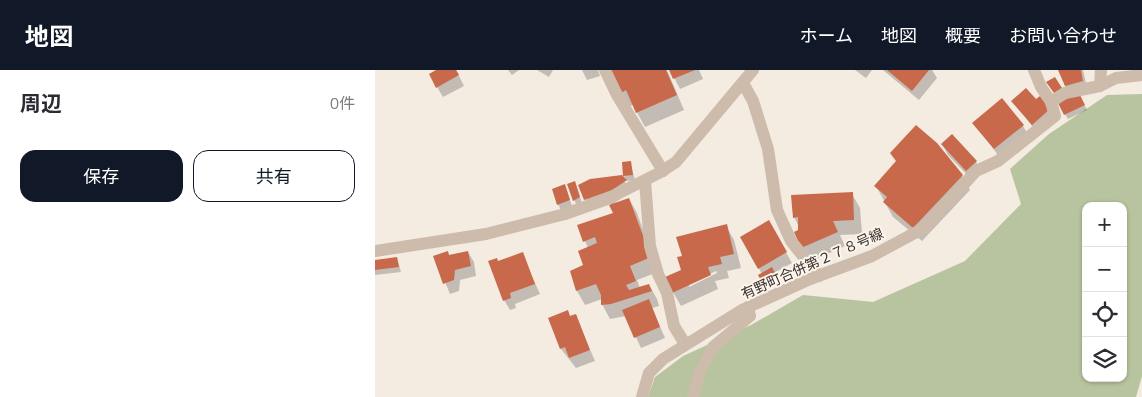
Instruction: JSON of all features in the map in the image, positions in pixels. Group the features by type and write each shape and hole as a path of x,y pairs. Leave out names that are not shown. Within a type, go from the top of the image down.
{"street":[{"path":"605,70 617,95 663,171"},
{"path":"375,251 487,234 565,214 607,199 645,181 676,162 753,70"},
{"path":"1034,70 1041,87 1051,102 1065,93 1100,86 1115,78 1142,75"},
{"path":"1100,86 1101,70"},
{"path":"743,83 753,100 768,149 777,210 791,241 819,276"},
{"name":"有野町合併第２７８号線","path":"642,397 649,373 663,359 685,344 748,307 819,276 872,256 924,228 976,171 998,161 1055,116 1051,102"},
{"path":"645,181 650,246 667,292 674,326 685,344"},
{"path":"693,397 699,374 713,347 750,316 748,307"}],"green space":[{"path":"1142,94 1142,376 1136,397 648,397 655,377 683,356 751,325 803,295 873,302 965,261 1021,204 1010,169 1049,134 1107,95"}],"building":[{"path":"436,70 456,70 459,75 436,88 429,74"},
{"path":"608,70 666,70 677,95 636,113 626,90 619,94"},
{"path":"669,70 695,70 673,79"},
{"path":"887,70 929,70 912,91"},
{"path":"1058,70 1081,70 1083,81 1065,86"},
{"path":"1055,77 1062,88 1054,93 1046,82"},
{"path":"1026,88 1036,99 1040,96 1050,109 1032,125 1011,101"},
{"path":"1079,93 1085,105 1064,115 1058,103"},
{"path":"1002,98 1024,125 994,149 972,123"},
{"path":"916,125 937,143 963,175 913,228 883,202 887,197 874,186 896,161 890,153"},
{"path":"952,134 977,161 966,171 941,144"},
{"path":"631,161 633,175 623,176 622,162"},
{"path":"622,175 627,180 612,190 584,200 578,185 590,179"},
{"path":"575,181 580,197 573,201 567,184"},
{"path":"565,184 570,200 557,205 552,189"},
{"path":"853,192 854,220 833,221 838,232 801,248 794,232 798,230 798,217 793,218 791,195"},
{"path":"629,198 651,257 630,266 636,281 626,285 629,290 649,284 652,291 611,304 601,305 601,295 596,284 576,291 570,271 583,265 578,251 597,243 595,237 583,242 577,225 613,213 609,205"},
{"path":"769,220 787,252 758,269 740,237"},
{"path":"727,224 734,254 720,257 722,264 708,267 711,275 672,293 665,277 681,270 677,257 682,256 676,237"},
{"path":"448,251 449,255 468,251 471,266 455,270 454,280 443,284 433,256"},
{"path":"523,252 535,284 510,293 511,298 503,301 488,261 497,258 498,261"},
{"path":"397,257 399,267 375,270 375,260"},
{"path":"772,267 777,277 763,284 758,275"},
{"path":"649,299 660,327 634,338 622,310"},
{"path":"568,310 570,316 576,314 590,350 569,358 565,347 560,349 548,318"}]}
